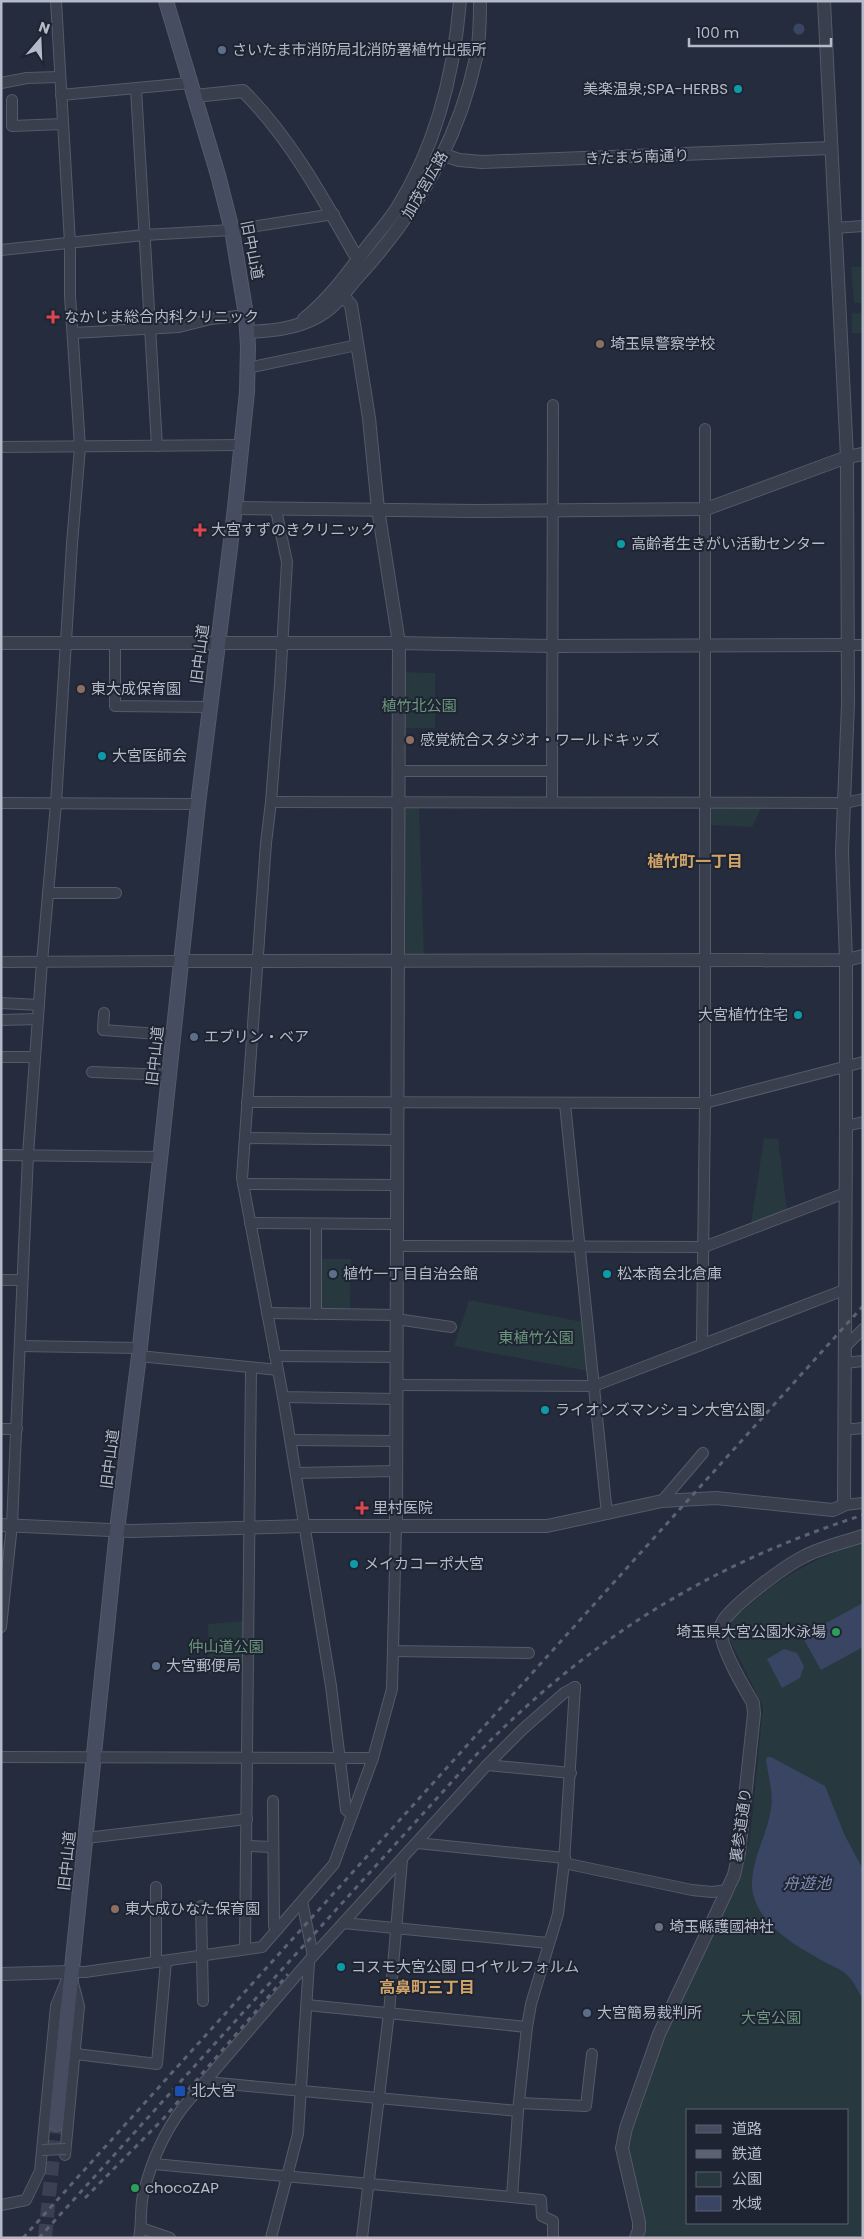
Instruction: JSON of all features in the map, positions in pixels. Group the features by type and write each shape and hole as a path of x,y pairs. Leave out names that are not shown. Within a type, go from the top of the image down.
{"main road":[{"name":"旧中山道","path":"56,2124 70,1972 95,1757 118,1530 198,804 235,508 248,368 246,315 232,230 193,89 166,1"}],"street":[{"path":"1,1627 7,1525 17,1429 28,1155 56,803 80,447 56,1"},
{"name":"加茂宮広路","path":"297,326 338,286 396,208 416,173 434,132 454,55 460,1"},
{"name":"加茂宮広路","path":"247,332 297,326 318,317 344,297 397,231 444,155 456,126 477,56 480,1"},
{"path":"824,1 847,457 847,645 842,877 846,960 844,1505"},
{"path":"1,83 27,78 60,77"},
{"path":"61,95 136,89 193,89 243,92 261,109 334,214 354,253 360,256"},
{"path":"136,89 157,446"},
{"path":"12,100 12,126 63,124"},
{"name":"きたまち南通り","path":"444,155 459,160 482,162 831,148"},
{"path":"1,250 144,236 232,230 334,214"},
{"path":"835,228 863,226"},
{"path":"1,1974 85,1972 262,1947 334,1864 373,1758 392,1689 396,1526 399,644 378,510 369,418 351,305 344,297"},
{"path":"73,333 179,327 212,319 246,315"},
{"path":"248,368 357,345"},
{"path":"552,802 553,405"},
{"path":"702,1343 705,1103 705,429"},
{"path":"1,447 242,444"},
{"path":"235,508 276,510 706,509 847,457 863,454"},
{"path":"276,510 287,562 283,643 257,960 243,1184 296,1473 331,1686 346,1810 352,1815"},
{"path":"1,643 283,643 552,646 863,645"},
{"path":"115,643 115,706 210,707"},
{"path":"398,771 552,771"},
{"path":"271,802 845,803 863,799"},
{"path":"1,803 198,804"},
{"path":"48,893 116,893"},
{"path":"1,962 846,960 863,956"},
{"path":"1,1003 39,1005"},
{"path":"104,1013 103,1030 173,1034"},
{"path":"1,1020 38,1019"},
{"path":"1,1057 35,1057"},
{"path":"247,1102 705,1103 863,1062"},
{"path":"92,1072 169,1075"},
{"path":"565,1104 607,1514"},
{"path":"846,1126 863,1122"},
{"path":"245,1138 397,1140"},
{"path":"1,1155 160,1157"},
{"path":"243,1184 396,1185"},
{"path":"396,1246 704,1247 845,1193"},
{"path":"250,1223 396,1224"},
{"path":"316,1224 316,1314"},
{"path":"1,1280 22,1280"},
{"path":"396,1385 594,1386 844,1290"},
{"path":"267,1313 396,1317 451,1327"},
{"path":"846,1346 863,1329"},
{"path":"20,1346 139,1352 278,1370"},
{"path":"275,1356 396,1357"},
{"path":"845,1363 863,1361"},
{"path":"245,1949 251,1368"},
{"path":"283,1397 396,1399"},
{"path":"844,1430 863,1428"},
{"path":"1,1429 17,1429"},
{"path":"290,1440 396,1441"},
{"path":"662,1501 704,1453"},
{"path":"296,1473 396,1471"},
{"path":"7,1525 118,1530 304,1526 547,1526 662,1501 716,1498 833,1510 844,1505 863,1503"},
{"name":"裏参道通り","path":"636,2238 639,2222 622,2148 626,2128 659,2034 734,1875 739,1852 754,1714 753,1703 724,1645 720,1634 721,1625 733,1610 784,1569 805,1556 863,1536"},
{"path":"393,1651 530,1653"},
{"path":"170,2238 140,2233 143,2196 167,2129 184,2106 311,1959 487,1765 523,1729 564,1693 575,1687 565,1861 558,1914 530,2004 518,2107 512,2198"},
{"path":"1,1757 373,1758"},
{"path":"487,1765 571,1773"},
{"path":"272,1801 274,1926 278,1929"},
{"path":"86,1838 247,1819"},
{"path":"417,1843 565,1861 692,1890 712,1892 727,1890"},
{"path":"247,1846 272,1847"},
{"path":"362,2238 389,2014 398,1928 402,1860"},
{"path":"76,2054 157,2064 161,1962 156,1887"},
{"path":"271,2238 298,2134 311,1959 302,1901"},
{"path":"201,1906 203,2001"},
{"path":"343,1923 548,1943"},
{"path":"42,2150 65,2152 76,2054 79,2006 70,1972"},
{"path":"37,2185 56,2006 70,1972"},
{"path":"307,2006 527,2026"},
{"path":"206,2082 379,2098 518,2107 586,2106 592,2054"},
{"path":"154,2164 541,2200 542,2216 553,2221 553,2238"},
{"path":"1,2204 26,2200 38,2173"}],"green space":[{"path":"851,267 863,267 863,303 854,303"},
{"path":"863,310 863,333 852,333 852,314 853,312 860,314 860,311"},
{"name":"植竹北公園","path":"402,672 435,673 435,728 401,728"},
{"path":"402,806 419,807 424,955 401,955"},
{"path":"762,807 752,827 710,825 710,809"},
{"path":"764,1138 778,1139 787,1210 751,1224"},
{"path":"318,1259 351,1259 350,1312 318,1311"},
{"name":"東植竹公園","path":"469,1300 583,1322 588,1371 454,1346"},
{"name":"大宮公園","path":"863,1542 863,2238 642,2238 644,2235 643,2215 627,2141 662,2035 737,1886 750,1838 763,1707 730,1640 731,1623 775,1584 817,1560"},
{"name":"仲山道公園","path":"244,1621 244,1670 209,1674 208,1624"}],"water":[{"path":"799,23 805,29 799,35 793,29"},
{"path":"863,1603 863,1647 821,1670 802,1636"},
{"path":"784,1649 797,1653 804,1666 800,1678 782,1688 767,1659"},
{"name":"舟遊池","path":"767,1757 771,1757 825,1786 845,1836 863,1869 863,1999 846,1974 785,1937 766,1920 759,1910 752,1887 752,1877 772,1803"}],"tunnel":[{"path":"45,2238 56,2124"}],"railway":[{"path":"23,2238 863,1306"},
{"path":"39,2238 477,1754 520,1712 563,1675 608,1641 654,1610 703,1582 753,1557 863,1515"},
{"path":"85,2198 163,2119 288,1974"}],"place":[{"name":"さいたま市消防局北消防署植竹出張所","path":"222,50"},
{"name":"美楽温泉;SPA-HERBS","path":"738,89"},
{"name":"なかじま総合内科クリニック","path":"53,317"},
{"name":"埼玉県警察学校","path":"600,344"},
{"name":"大宮すずのきクリニック","path":"200,530"},
{"name":"高齢者生きがい活動センター","path":"621,544"},
{"name":"東大成保育園","path":"81,689"},
{"name":"感覚統合スタジオ・ワールドキッズ","path":"410,740"},
{"name":"大宮医師会","path":"102,756"},
{"name":"大宮植竹住宅","path":"798,1015"},
{"name":"エブリン・ベア","path":"194,1037"},
{"name":"植竹一丁目自治会館","path":"333,1274"},
{"name":"松本商会北倉庫","path":"607,1274"},
{"name":"ライオンズマンション大宮公園","path":"545,1410"},
{"name":"里村医院","path":"362,1508"},
{"name":"メイカコーポ大宮","path":"354,1564"},
{"name":"埼玉県大宮公園水泳場","path":"836,1632"},
{"name":"大宮郵便局","path":"156,1666"},
{"name":"東大成ひなた保育園","path":"115,1909"},
{"name":"埼玉縣護國神社","path":"659,1927"},
{"name":"コスモ大宮公園 ロイヤルフォルム","path":"341,1967"},
{"name":"大宮簡易裁判所","path":"587,2013"},
{"name":"北大宮","path":"180,2091"},
{"name":"chocoZAP","path":"135,2188"}],"district":[{"name":"植竹町一丁目","path":"695,861"},
{"name":"高鼻町三丁目","path":"427,1987"}]}
